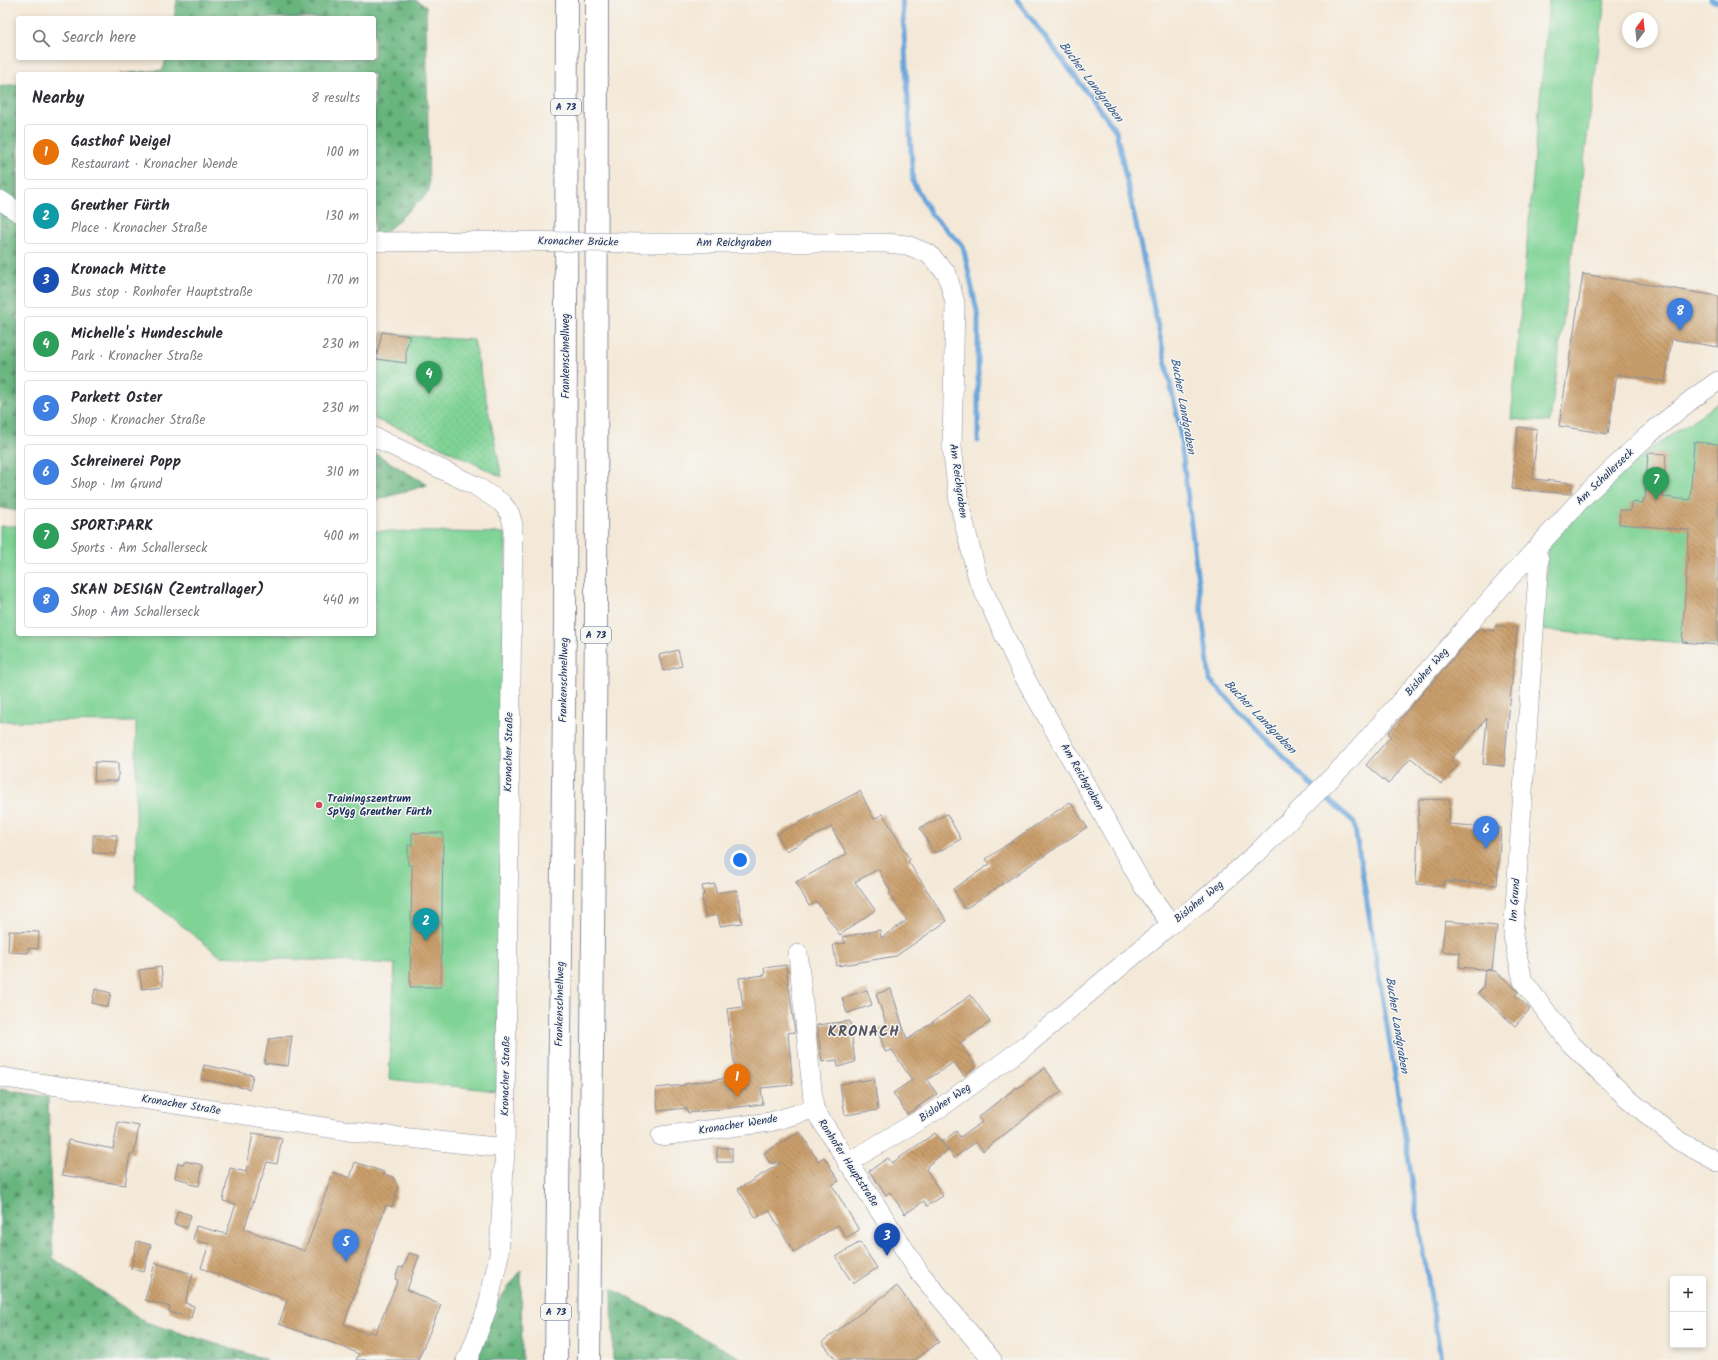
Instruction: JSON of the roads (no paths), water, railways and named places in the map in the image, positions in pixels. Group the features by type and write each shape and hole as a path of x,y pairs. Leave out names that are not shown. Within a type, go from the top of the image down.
{"highway":[{"name":"Frankenschnellweg","path":"556,1360 565,623 567,0"},
{"name":"A 73","path":"589,1360 596,618 597,0"}],"street":[{"path":"0,200 16,211"},
{"name":"Kronacher Brücke","path":"376,242 510,241 645,243"},
{"name":"Am Reichgraben","path":"645,243 885,243 907,246 929,254 947,274 955,303 952,447 959,502 978,579 1021,671 1144,888 1171,924"},
{"name":"Am Schallerseck","path":"1503,585 1583,497 1647,436 1691,400 1718,381"},
{"name":"Kronacher Straße","path":"376,438 476,486 489,494 502,503 510,514 513,525 504,1148 499,1254 487,1309 469,1356 466,1360"},
{"name":"Im Grund","path":"1535,550 1539,559 1513,936 1523,981 1570,1043 1626,1097 1679,1140 1718,1162"},
{"name":"Bisloher Weg","path":"847,1163 940,1108 1027,1045 1171,924 1200,903 1260,850 1312,799 1349,760 1503,585"},
{"name":"Ronhofer Hauptstraße","path":"798,954 814,1110 919,1272 992,1360"},
{"name":"Kronacher Straße","path":"0,1078 362,1133 504,1148"},
{"name":"Kronacher Wende","path":"661,1136 770,1122 814,1110"}],"waterway":[{"path":"902,0 913,182 931,214 963,246 978,316 978,441"},
{"name":"Bucher Landgraben","path":"1017,0 1116,131 1179,425 1210,680 1306,780 1354,822 1441,1360"},
{"path":"1711,0 1718,2"}],"place":[{"name":"SKAN DESIGN (Zentrallager)","path":"1680,331"},
{"name":"Michelle's Hundeschule","path":"429,394"},
{"name":"SPORT:PARK","path":"1656,500"},
{"name":"Trainingszentrum SpVgg Greuther Fürth","path":"319,805"},
{"name":"Schreinerei Popp","path":"1486,849"},
{"name":"Greuther Fürth","path":"426,941"},
{"name":"Gasthof Weigel","path":"737,1097"},
{"name":"Kronach Mitte","path":"887,1256"},
{"name":"Parkett Oster","path":"346,1262"}],"district":[{"name":"KRONACH","path":"864,1032"}]}
